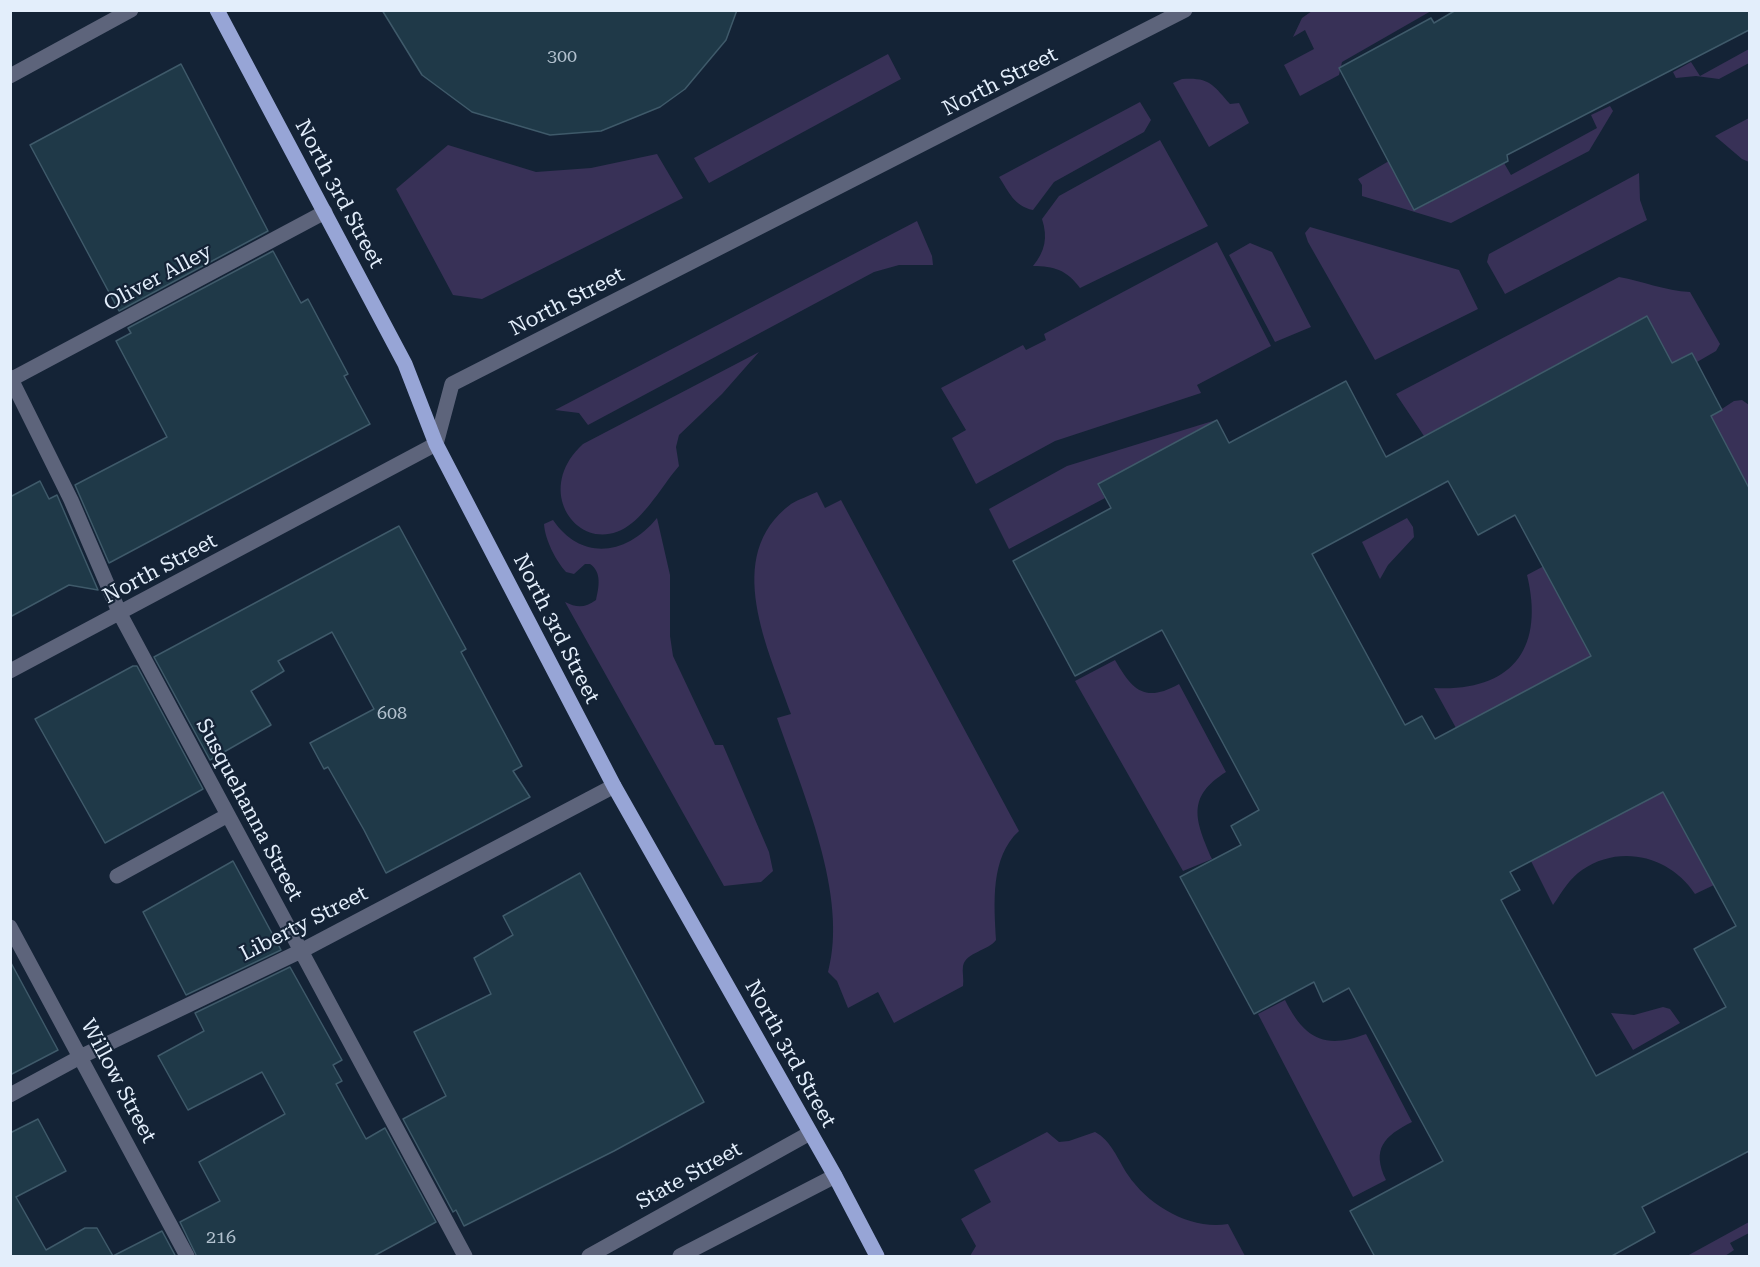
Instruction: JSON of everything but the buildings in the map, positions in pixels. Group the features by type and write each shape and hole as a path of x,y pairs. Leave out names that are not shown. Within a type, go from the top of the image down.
{"main road":[{"name":"North 3rd Street","path":"217,10 405,364 436,444 614,786 835,1176 877,1257"}],"street":[{"path":"10,76 131,10"},
{"name":"North Street","path":"10,671 436,444 452,384 1185,10"},
{"name":"Oliver Alley","path":"11,378 325,212"},
{"name":"Susquehanna Street","path":"11,378 71,500 120,614 465,1257"},
{"name":"Liberty Street","path":"10,1095 82,1056 301,951 614,786"},
{"path":"117,876 228,815"},
{"name":"Willow Street","path":"10,927 82,1056 187,1257"},
{"name":"State Street","path":"589,1257 810,1133"},
{"path":"680,1257 835,1176"}],"shaded area":[{"path":"1312,11 1431,11 1342,62 1339,75 1300,96 1284,65 1314,49 1305,30 1293,37 1302,18"},
{"path":"1749,49 1749,63 1719,79 1696,76 1676,78 1673,72 1691,62 1700,76"},
{"path":"888,54 901,79 709,183 694,158"},
{"path":"1182,79 1205,81 1230,104 1239,103 1249,123 1209,147 1173,83"},
{"path":"1140,102 1151,120 1144,132 1054,182 1033,210 1017,202 999,177"},
{"path":"1610,106 1613,111 1589,151 1451,223 1362,196 1362,185 1358,179 1389,161 1415,210 1504,163 1511,175 1597,128 1591,115"},
{"path":"1749,118 1749,162 1742,159 1715,136"},
{"path":"1160,140 1208,226 1080,288 1060,270 1033,266 1044,244 1045,232 1042,219 1059,196"},
{"path":"448,145 536,172 591,168 657,154 683,198 482,299 453,295 396,189"},
{"path":"1639,173 1640,200 1647,220 1505,294 1487,262 1489,254"},
{"path":"917,221 932,256 933,265 899,265 874,272 588,425 579,413 555,410"},
{"path":"1310,227 1459,270 1478,309 1375,360 1308,242 1305,233"},
{"path":"1217,242 1271,346 1197,385 1201,393 1055,441 976,484 952,438 966,430 941,388 1023,345 1026,350 1046,340 1044,334"},
{"path":"1250,243 1272,252 1311,327 1275,342 1229,255"},
{"path":"1619,277 1690,292 1720,344 1716,351 1697,362 1691,353 1672,363 1646,316 1424,436 1396,394"},
{"path":"759,352 722,394 679,435 676,447 679,466 651,503 632,523 614,533 596,534 581,528 569,516 562,501 561,482 568,463 583,444"},
{"path":"1742,400 1749,405 1749,488 1711,416 1734,401"},
{"path":"1216,420 1098,485 1105,498 1009,549 989,509 1067,466"},
{"path":"817,492 825,508 841,500 1019,831 1003,854 998,867 995,897 996,940 965,961 963,986 894,1023 878,992 848,1008 837,981 828,972 833,942 828,877 810,810 777,718 791,714 772,662 756,604 754,576 758,550 770,525 791,504"},
{"path":"657,518 670,575 670,636 673,656 715,745 723,745 769,852 773,871 761,882 724,886 565,602 581,606 596,600 598,575 590,564 585,564 574,574 566,572 558,562 546,537 544,524 553,520 577,543 591,548 605,549 632,540"},
{"path":"1407,518 1413,527 1414,537 1388,565 1380,579 1362,542"},
{"path":"1544,566 1591,656 1456,728 1434,688 1461,687 1484,682 1502,674 1516,661 1526,644 1531,624 1531,601 1527,575"},
{"path":"1115,660 1128,680 1141,691 1157,693 1179,684 1226,772 1213,781 1205,791 1198,810 1201,832 1212,859 1183,871 1075,681"},
{"path":"1663,792 1714,885 1695,894 1685,881 1659,863 1629,856 1613,857 1597,862 1577,874 1553,905 1531,861"},
{"path":"1285,1000 1300,1024 1317,1037 1338,1041 1366,1034 1412,1122 1394,1133 1383,1145 1380,1160 1386,1180 1353,1197 1258,1014"},
{"path":"1663,1007 1670,1009 1680,1023 1633,1050 1611,1013 1634,1015"},
{"path":"1047,1132 1059,1142 1095,1132 1110,1145 1128,1175 1147,1197 1185,1219 1214,1225 1228,1224 1245,1256 970,1256 976,1246 961,1219 991,1202 974,1170"},
{"path":"1749,1222 1749,1233 1730,1243 1734,1250 1725,1256 1687,1256"}]}
